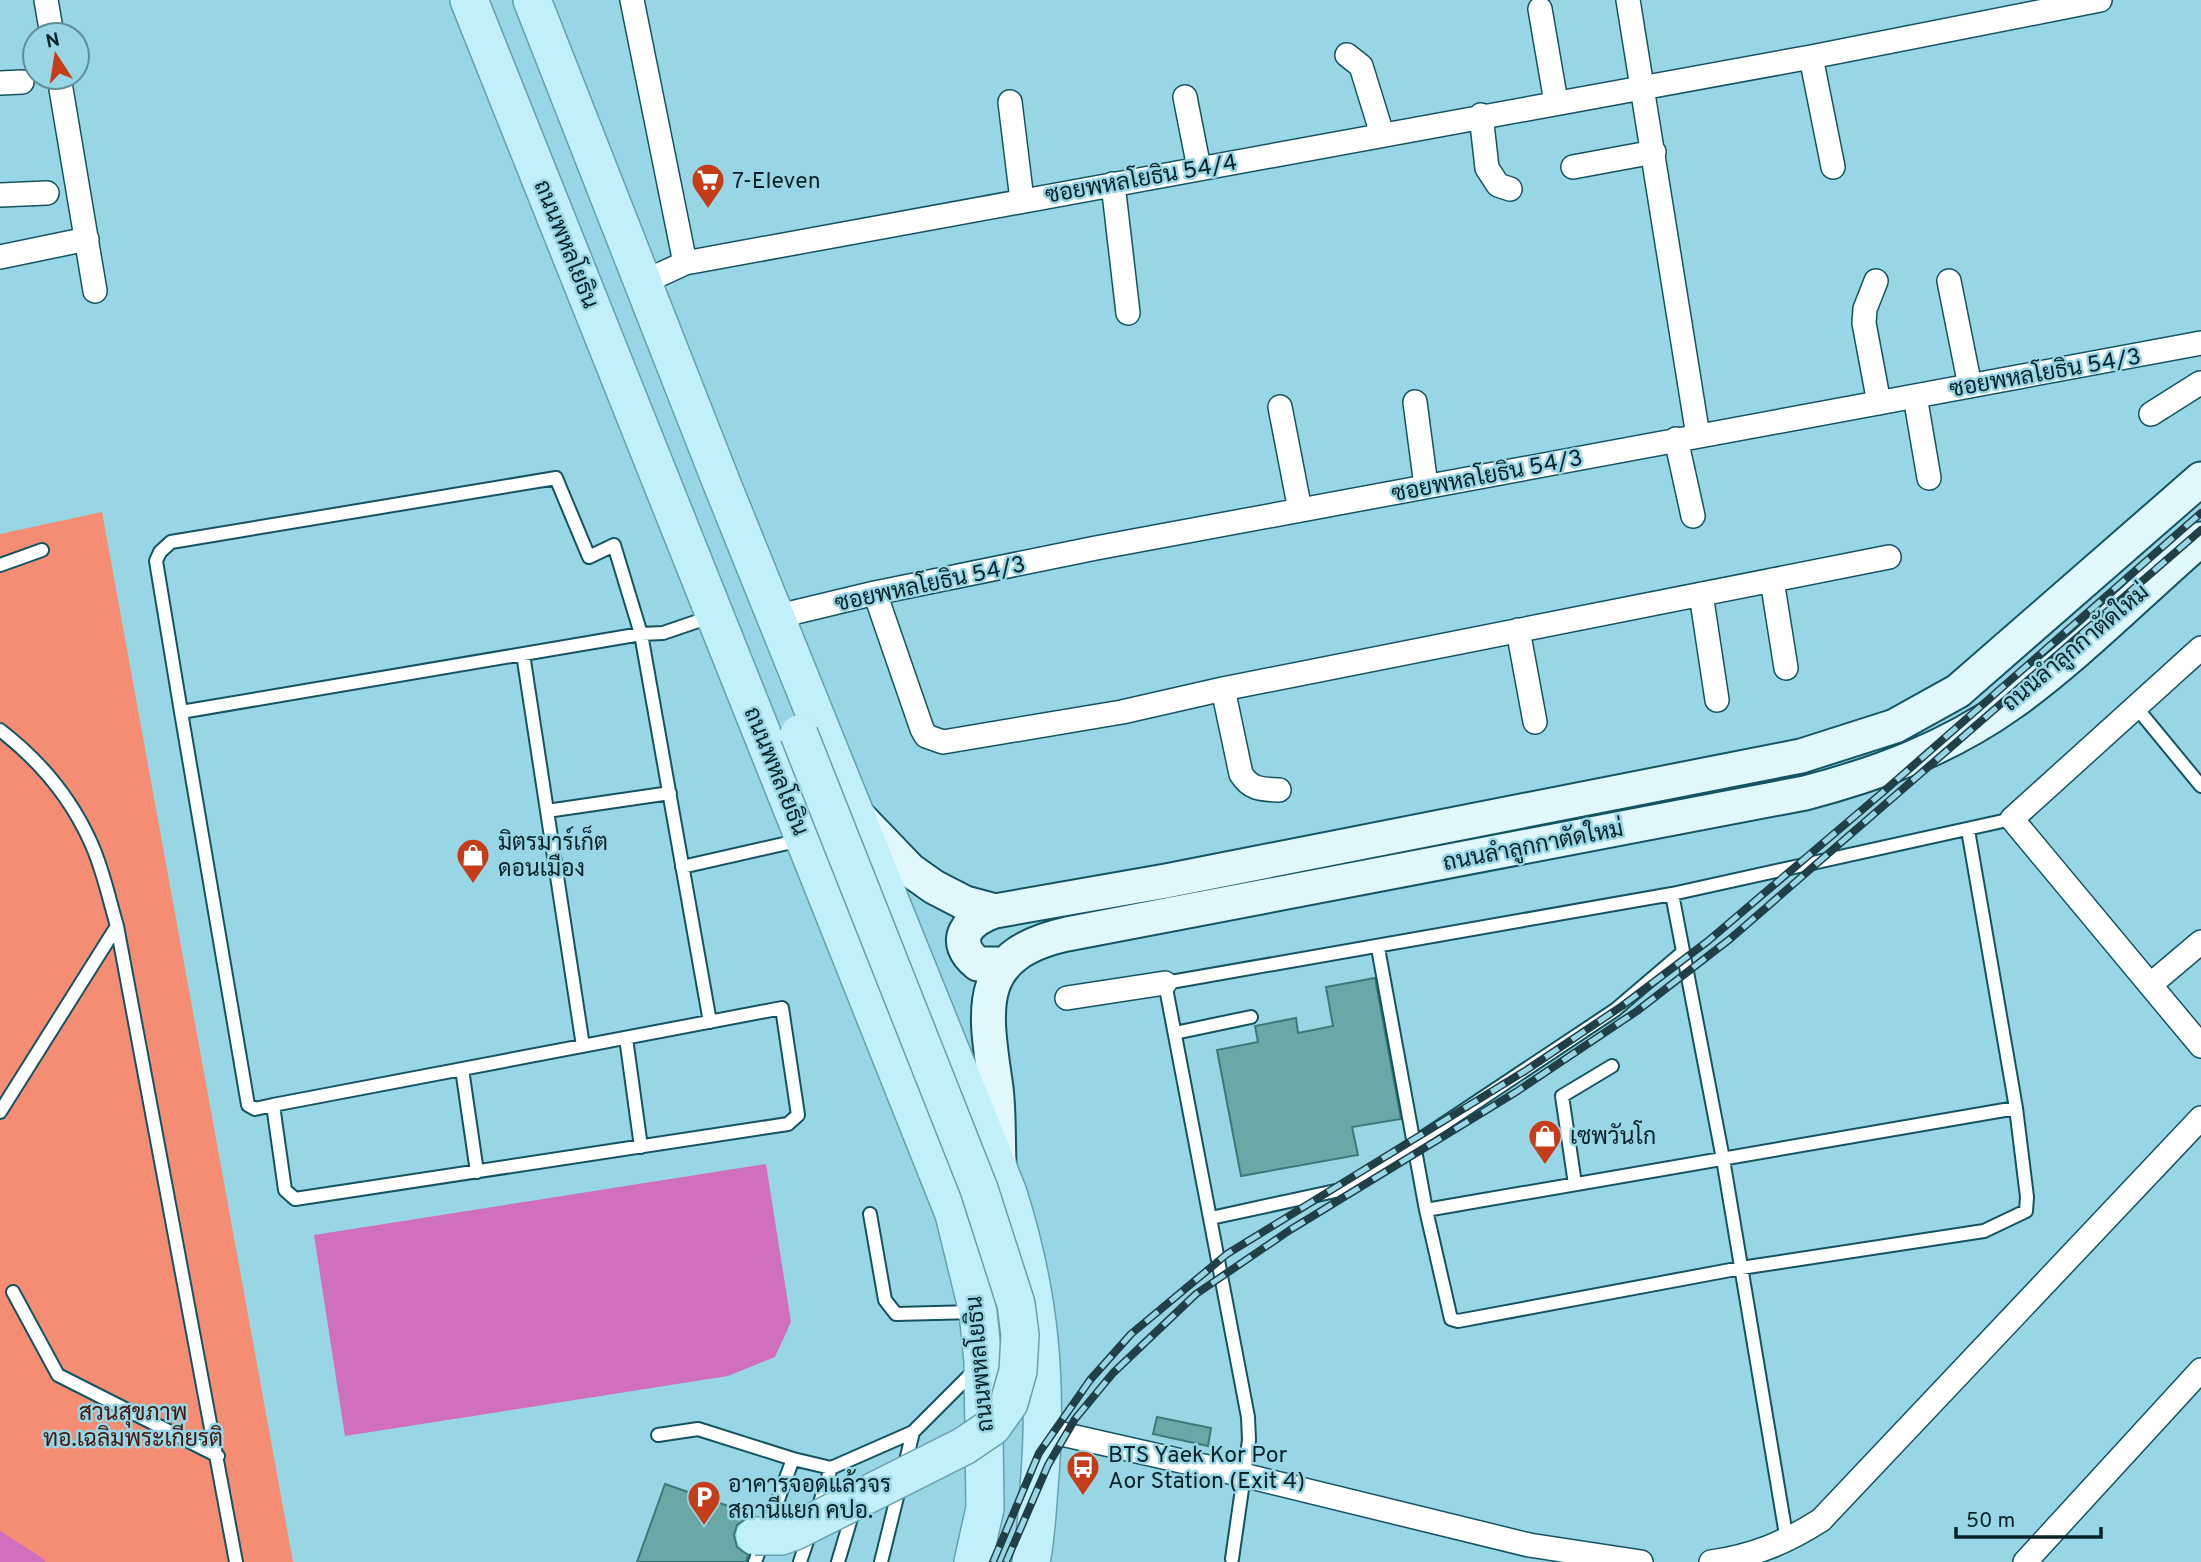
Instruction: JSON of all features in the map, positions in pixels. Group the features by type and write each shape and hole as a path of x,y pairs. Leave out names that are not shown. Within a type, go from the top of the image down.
{"main road":[{"name":"ถนนพหลโยธิน","path":"469,0 714,616 939,1170 968,1261 978,1312 983,1361 985,1508 973,1562"},
{"path":"532,0 775,617 859,817 999,1169 1026,1250 1037,1309 1044,1373 1044,1430 1031,1562"},
{"path":"588,297 644,282"},
{"name":"ถนนลำลูกกาตัดใหม่","path":"859,817 910,870 934,887 965,903 995,911 1167,881 1788,758 1873,734 1939,704 1974,678 2201,479"},
{"path":"741,529 758,627 979,1189 1016,1304 1020,1335 1018,1371 1009,1403 992,1427 964,1446 755,1549"},
{"name":"ถนนลำลูกกาตัดใหม่","path":"999,1169 996,1092 987,1009 991,990 1006,964 1023,949 1041,940 1805,793 1889,768 1956,737 2011,703 2201,539"},
{"path":"995,911 970,922 965,931 965,947 978,964 1006,964"}],"street":[{"path":"46,0 50,21"},
{"path":"632,0 685,262"},
{"path":"1628,0 1654,152 1687,438 1693,516"},
{"name":"ซอยพหลโยธิน 54/4","path":"644,282 685,262 1811,57 2004,10 2100,0"},
{"path":"1540,9 1556,102"},
{"path":"1347,55 1361,65 1382,134"},
{"path":"1811,57 1833,167"},
{"path":"61,91 95,290"},
{"path":"1185,97 1199,167"},
{"path":"1010,102 1022,200"},
{"path":"1481,115 1487,168 1498,185 1510,189"},
{"path":"1573,167 1654,152"},
{"path":"1113,184 1128,313"},
{"path":"0,195 47,193"},
{"path":"0,257 86,239"},
{"path":"1876,281 1865,309 1864,323 1879,402"},
{"path":"1949,281 1970,386"},
{"path":"2151,414 2201,384 2196,344"},
{"name":"ซอยพหลโยธิน 54/3","path":"775,617 875,593 1300,510 2196,344"},
{"path":"1915,396 1929,478"},
{"path":"1415,402 1426,486"},
{"path":"1280,407 1300,510"},
{"path":"875,593 922,729 934,740 958,741 1122,712 1223,688 1889,557"},
{"path":"1772,580 1786,668"},
{"path":"1701,594 1717,701"},
{"path":"1518,630 1535,722"},
{"path":"2201,648 2012,819 2201,1046"},
{"path":"1223,688 1241,774 1248,785 1257,789 1279,790"},
{"path":"2150,985 2201,942"},
{"path":"1067,998 1165,983"},
{"path":"1711,1562 1744,1557 1787,1541 1821,1520 2201,1118"},
{"path":"2025,1562 2201,1370"},
{"path":"1044,1430 1243,1475 1561,1557 1641,1562"}],"lane":[{"path":"273,1105 285,1190 295,1199 788,1124 798,1115 782,1008 710,1022 273,1105 255,1109 248,1105 156,561 160,552 171,542 556,478 589,557 614,545 641,634 710,1022"},
{"path":"0,565 42,550"},
{"path":"181,712 641,634 663,633 714,616"},
{"path":"523,654 583,1046"},
{"path":"2136,707 2201,786"},
{"path":"0,730 27,751 61,790 91,843 117,926 236,1562"},
{"path":"547,811 670,793"},
{"path":"1233,1559 1249,1440 1248,1417 1165,983 1378,948 1672,894 2012,819"},
{"path":"1378,948 1426,1210 1446,1310 1451,1319 1458,1321 1741,1268 1984,1231 2018,1218 2026,1211 2027,1197 2016,1108 1968,830"},
{"path":"682,866 804,839"},
{"path":"1672,894 1723,1159 1787,1541"},
{"path":"0,1112 117,926"},
{"path":"1211,1218 1340,1190 1615,1010 1684,952"},
{"path":"1175,1033 1251,1017"},
{"path":"626,1038 641,1147"},
{"path":"1575,1184 1562,1096 1612,1066"},
{"path":"462,1069 477,1172"},
{"path":"1426,1210 2016,1108"},
{"path":"870,1214 885,1300 896,1314 978,1312"},
{"path":"13,1292 58,1375 218,1456"},
{"path":"659,1435 698,1429 831,1468 914,1432 983,1361"},
{"path":"881,1562 914,1432"},
{"path":"755,1549 793,1459"},
{"path":"800,1562 831,1468"},
{"path":"838,1562 856,1500 903,1480"}],"green space":[{"name":"สวนสุขภาพ ทอ.เฉลิมพระเกียรติ","path":"102,512 293,1562 0,1562 0,534"}],"shaded area":[{"path":"766,1164 791,1322 775,1357 728,1376 345,1436 314,1235"},
{"path":"0,1531 44,1559 45,1562 0,1562"}],"building":[{"path":"1375,978 1401,1119 1352,1127 1358,1155 1241,1176 1217,1050 1258,1042 1255,1026 1296,1018 1298,1033 1333,1026 1326,987"},
{"path":"1157,1417 1211,1428 1208,1446 1153,1434"},
{"name":"อาคารจอดแล้วจร สถานีแยก คปอ.","path":"665,1484 754,1515 737,1525 734,1535 737,1547 748,1555 746,1562 637,1562"}],"railway":[{"path":"993,1562 1039,1453 1090,1380 1131,1334 1227,1254 1525,1071 1622,1006 1708,941 1883,792 2201,513"},
{"path":"1006,1562 1048,1465 1075,1419 1113,1373 1196,1294 1290,1230 1516,1092 1637,1011 1730,939 2201,530"}],"place":[{"name":"7-Eleven","path":"708,210"},
{"name":"มิตรมาร์เก็ต ดอนเมือง","path":"473,885"},
{"name":"เซพวันโก","path":"1545,1166"},
{"name":"BTS Yaek Kor Por Aor Station (Exit 4)","path":"1083,1497"},
{"name":"อาคารจอดแล้วจร สถานีแยก คปอ.","path":"704,1527"}]}
